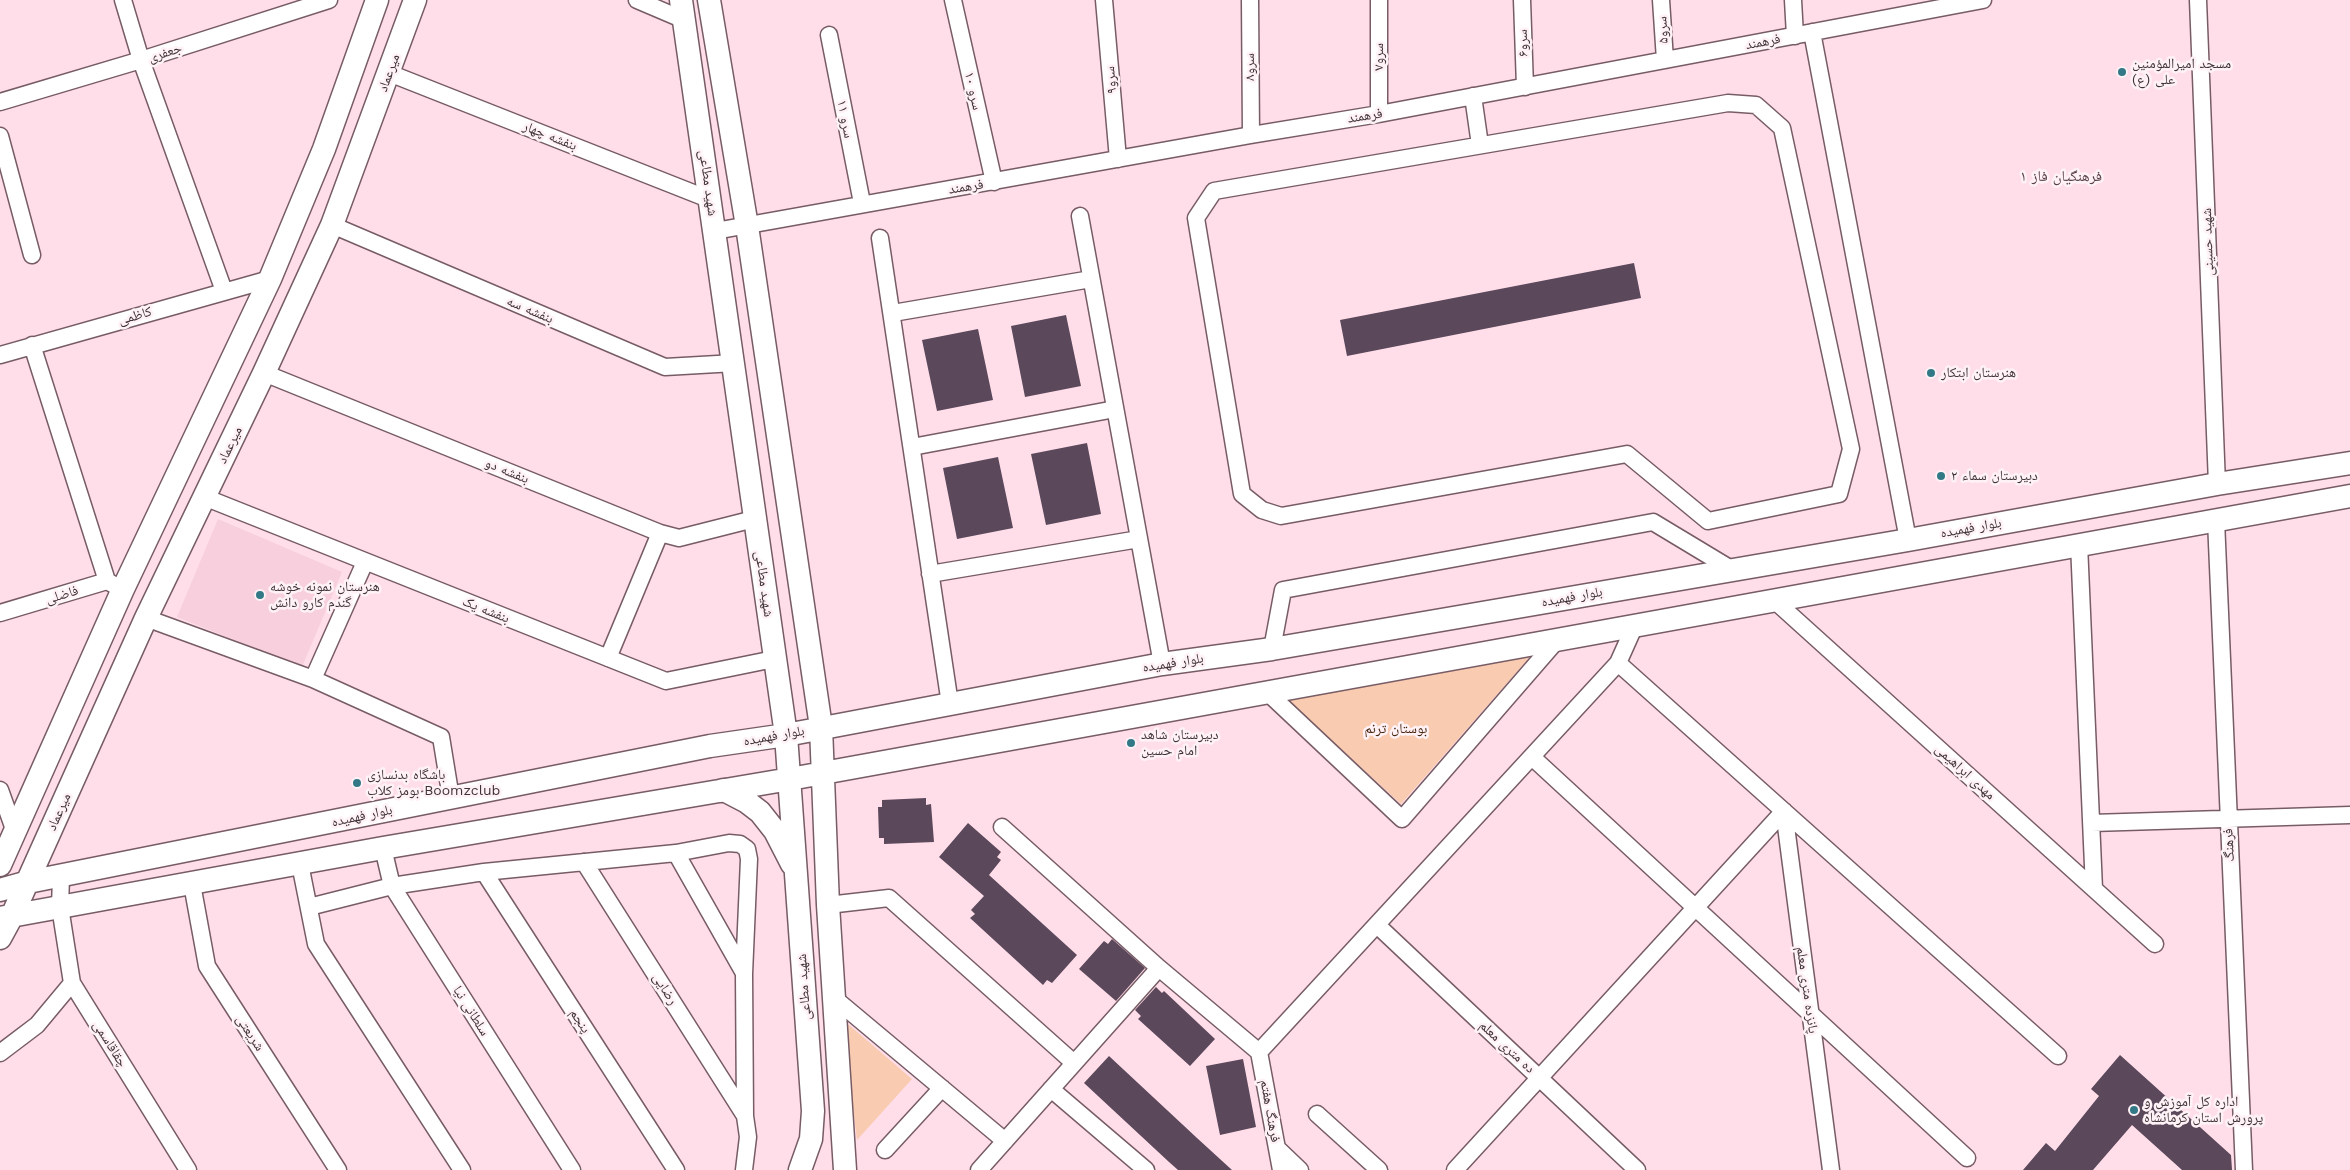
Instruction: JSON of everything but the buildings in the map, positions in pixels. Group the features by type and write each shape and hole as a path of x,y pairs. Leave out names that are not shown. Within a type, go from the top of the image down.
{"street":[{"path":"123,0 141,60 224,291"},
{"name":"جعفری","path":"0,102 141,60 303,4 329,0"},
{"path":"0,866 101,639 115,585 270,279 324,148 377,0"},
{"name":"میرعماد","path":"0,938 6,917 28,882 146,618 264,373 332,225 414,0"},
{"path":"637,0 683,10"},
{"path":"708,0 747,226 821,727 828,905 845,1170"},
{"name":"سرو ۱۰","path":"953,0 994,182"},
{"name":"سرو۹","path":"1104,0 1118,159"},
{"name":"سرو۸","path":"1250,0 1251,135"},
{"name":"سرو۷","path":"1379,0 1379,114"},
{"name":"سرو۶","path":"1522,0 1524,87"},
{"name":"سرو۵","path":"1661,0 1665,60"},
{"path":"1793,0 1795,36"},
{"name":"فرهمند","path":"715,231 862,203 994,182 1524,87 1795,36 1921,6 1983,0"},
{"name":"شهید حسینی","path":"2198,0 2217,484"},
{"name":"شهید مطاعی","path":"683,10 735,363 754,519 786,735 813,1111 811,1139 800,1170"},
{"path":"1812,32 1908,540"},
{"name":"۱۱ سرو","path":"829,35 862,203"},
{"name":"بنفشه چهار","path":"389,72 711,200"},
{"path":"1473,96 1480,146"},
{"path":"1728,103 1756,105 1782,128 1850,449 1839,494 1708,521 1627,454 1281,516 1262,510 1242,494 1196,218 1200,211 1214,191 1480,146 1728,103"},
{"path":"0,136 32,255"},
{"path":"1080,216 1162,664"},
{"name":"بنفشه سه","path":"332,225 665,367 735,363"},
{"path":"880,238 893,313 950,704"},
{"name":"کاظمی","path":"0,355 270,279"},
{"path":"893,313 1091,279"},
{"path":"32,345 115,585"},
{"name":"بنفشه دو","path":"264,373 660,533 679,538 754,519"},
{"path":"912,447 1115,409"},
{"name":"بلوار فهمیده","path":"0,890 28,882 62,877 710,746 786,735 1162,664 1272,649 1908,540 2217,484 2350,463"},
{"path":"6,917 383,848 790,779 1266,691 2350,496"},
{"name":"بنفشه یک","path":"204,498 666,681 774,659"},
{"name":"فرهنگ","path":"2216,520 2244,1170"},
{"path":"1272,649 1283,590 1653,522 1731,569"},
{"path":"608,658 660,533"},
{"path":"930,574 1139,539"},
{"path":"2079,544 2094,889"},
{"path":"313,679 366,562"},
{"name":"فاضلی","path":"0,613 115,585"},
{"name":"مهدی ابراهیمی","path":"1774,600 2155,944"},
{"path":"146,618 313,679 441,737 451,798"},
{"path":"1002,826 1159,968 1259,1052 1618,663 1635,625"},
{"path":"101,639 131,651"},
{"path":"1266,691 1402,819 1558,639"},
{"path":"1618,663 2058,1056"},
{"path":"1532,757 1966,1158"},
{"path":"0,790 13,836"},
{"path":"706,793 724,790 754,807 774,831 795,870"},
{"path":"1455,1170 1784,811"},
{"name":"پانزده متری معلم","path":"1784,811 1831,1170"},
{"path":"2092,823 2228,817 2350,815"},
{"path":"309,907 392,886 484,872 676,853 729,843 740,844 748,849 749,859 744,974 745,1116 748,1137 744,1170"},
{"name":"سلطانی نیا","path":"383,848 392,886 572,1170"},
{"path":"676,853 744,974"},
{"name":"رضایی","path":"584,862 745,1116"},
{"path":"300,864 316,944 462,1170"},
{"name":"پنجم","path":"484,872 676,1170"},
{"name":"چقاقاسمی","path":"62,877 60,908 72,983 188,1170"},
{"name":"شریعتی","path":"192,884 206,966 338,1170"},
{"path":"828,905 888,898 1074,1063"},
{"name":"ده متری معلم","path":"1377,925 1637,1170"},
{"path":"979,1170 1159,968"},
{"path":"0,1053 37,1025 72,983"},
{"path":"834,998 1005,1141"},
{"name":"فرهنگ هفتم","path":"1259,1052 1281,1170"},
{"path":"885,1150 942,1088"},
{"path":"1051,1089 1146,1170"},
{"path":"1318,1114 1379,1170"},
{"path":"1277,1148 1300,1170"}],"shaded area":[{"name":"هنرستان نمونه خوشه گندم کارو دانش","path":"218,519 342,572 302,667 177,617"}],"green space":[{"name":"بوستان ترنم","path":"1535,651 1401,804 1284,697"},
{"path":"842,1019 912,1079 857,1140"}],"place":[{"name":"مسجد امیرالمؤمنین علی (ع)","path":"2122,72"},
{"name":"هنرستان ابتکار","path":"1931,373"},
{"name":"دبیرستان سماء ٢","path":"1941,476"},
{"name":"هنرستان نمونه خوشه گندم کارو دانش","path":"260,595"},
{"name":"دبیرستان شاهد امام حسین","path":"1131,743"},
{"name":"باشگاه بدنسازی بومز کلاب Boomzclub","path":"357,783"},
{"name":"اداره کل آموزش و پرورش استان کرمانشاه","path":"2134,1110"}],"district":[{"name":"فرهنگیان فاز ۱","path":"2061,177"}]}
